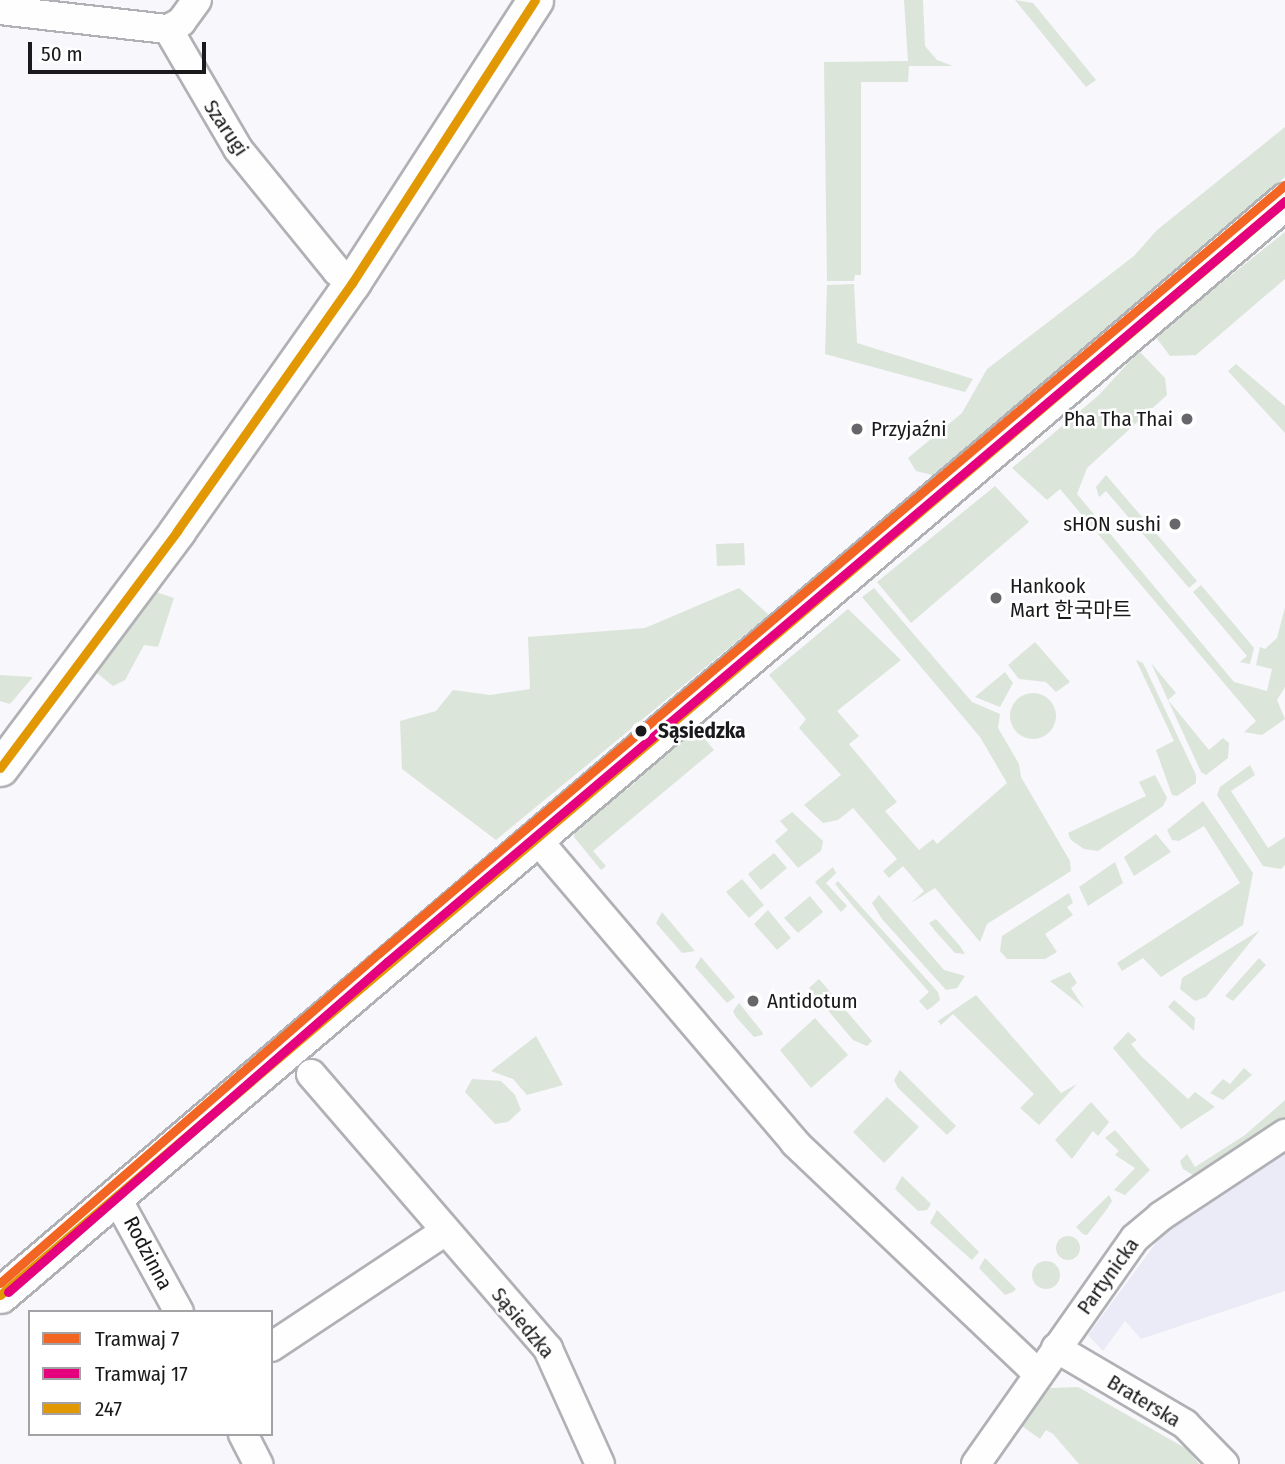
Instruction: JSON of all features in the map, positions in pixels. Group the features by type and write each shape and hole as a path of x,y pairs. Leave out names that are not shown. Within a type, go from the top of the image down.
{"street":[{"path":"0,10 168,29 181,22 197,0"},
{"path":"0,768 204,493 352,282 535,0"},
{"name":"Szarugi","path":"168,29 238,149 337,271 352,282"},
{"path":"0,1295 1285,201"},
{"path":"535,837 795,1143 1038,1374"},
{"name":"Sąsiedzka","path":"311,1074 444,1232 548,1349 600,1464"},
{"name":"Partynicka","path":"976,1464 1056,1348 1147,1226 1285,1133"},
{"name":"Rodzinna","path":"115,1195 178,1310"},
{"path":"273,1346 444,1232"},
{"name":"Braterska","path":"1056,1348 1185,1424 1224,1464"},
{"path":"244,1436 258,1464"}],"shaded area":[{"path":"904,0 923,0 925,46 937,60 953,66 909,66 908,82 861,82 861,275 855,275 854,281 827,281 824,62 908,61"},
{"path":"1015,0 1033,3 1096,80 1086,87"},
{"path":"1285,127 1285,177 936,476 916,471 908,458 962,413 987,369 1134,256 1157,230"},
{"path":"1285,232 1285,279 1196,355 1170,356 1155,336"},
{"path":"854,284 857,343 973,379 965,392 825,354 827,285"},
{"path":"1139,351 1165,378 1167,395 1087,468 1077,494 1234,682 1267,691 1272,669 1256,665 1260,647 1265,649 1277,638 1285,607 1285,687 1277,700 1285,719 1262,735 1244,732 1256,721 1060,489 1047,500 1012,468 1099,395"},
{"path":"1236,364 1285,406 1285,433 1228,371"},
{"path":"1106,475 1197,581 1189,588 1106,491 1099,497 1096,487"},
{"path":"995,486 1029,522 911,623 877,582"},
{"path":"744,543 745,565 717,566 716,544"},
{"path":"1201,585 1254,648 1250,664 1240,662 1247,656 1193,592"},
{"path":"739,588 769,615 496,840 402,769 400,721 436,711 453,690 490,695 530,689 528,637 645,628"},
{"path":"874,588 972,702 1000,714 998,728 1019,764 1021,777 1070,861 1071,871 987,924 980,942 935,888 911,903 924,891 903,866 889,878 883,871 897,859 853,808 838,820 823,823 804,805 841,775 799,728 806,719 769,675 848,609 901,660 837,711 859,736 849,744 897,802 885,811 919,850 933,839 937,844 1007,783 980,737 862,597"},
{"path":"156,592 174,598 158,647 144,645 125,680 113,686 97,673"},
{"path":"1035,642 1070,682 1056,692 1046,682 1019,679 1008,665"},
{"path":"1136,660 1143,663 1196,775 1196,783 1177,796 1172,795 1156,750 1174,741"},
{"path":"1151,663 1176,693 1168,700 1209,750 1223,738 1229,743 1228,758 1206,775 1201,772"},
{"path":"1005,672 1013,683 1000,707 975,697"},
{"path":"0,675 33,677 10,704 0,701"},
{"path":"1033,693 1049,700 1056,716 1049,732 1033,739 1017,732 1010,716 1017,700"},
{"path":"694,726 714,750 593,851 606,866 601,870 574,837 574,828 624,787 627,790"},
{"path":"1250,765 1255,775 1231,791 1268,848 1285,837 1285,865 1281,869 1263,866 1217,795 1220,787"},
{"path":"1155,775 1167,798 1163,806 1098,851 1084,849 1071,840 1068,833 1146,796 1139,782"},
{"path":"1203,801 1253,873 1243,925 1161,977 1143,958 1122,971 1117,963 1240,883 1204,826 1179,841 1172,840 1167,830"},
{"path":"792,812 823,841 821,851 798,868 775,841 788,830 780,821"},
{"path":"1156,834 1171,852 1134,876 1124,857"},
{"path":"774,853 787,868 761,890 748,874"},
{"path":"1115,862 1123,883 1088,906 1079,887"},
{"path":"833,867 836,873 826,883 847,906 841,912 815,882"},
{"path":"742,879 764,905 749,918 726,892"},
{"path":"838,881 938,992 940,1000 932,1007 927,1010 919,1001 929,992 853,906 835,884"},
{"path":"1069,893 1073,903 1067,907 1073,915 1045,934 1057,952 1045,959 1007,959 1000,951 1002,936"},
{"path":"879,895 944,970 965,976 957,988 946,990 882,919 872,903"},
{"path":"810,896 823,912 798,933 784,918"},
{"path":"768,910 791,938 777,950 754,924"},
{"path":"662,912 695,951 682,953 656,923"},
{"path":"936,919 965,954 955,953 936,932 929,923"},
{"path":"1260,930 1206,997 1195,1001 1180,989 1182,978"},
{"path":"701,957 735,997 727,1003 695,967"},
{"path":"1259,958 1266,965 1233,1001 1225,996"},
{"path":"1070,972 1077,983 1071,988 1084,1008 1050,981"},
{"path":"819,979 872,1041 867,1046 853,1040 809,988"},
{"path":"976,995 1061,1093 1077,1084 1039,1125 1020,1108 1034,1094 953,1014 941,1025 938,1021"},
{"path":"1174,1000 1195,1018 1194,1031 1168,1007"},
{"path":"739,1003 762,1035 754,1037 736,1017 733,1011"},
{"path":"815,1018 848,1055 811,1088 780,1050"},
{"path":"1128,1032 1137,1040 1131,1044 1141,1056 1188,1099 1195,1092 1215,1107 1181,1129 1113,1048"},
{"path":"536,1036 563,1085 527,1095 513,1079 491,1071"},
{"path":"1244,1068 1252,1075 1223,1100 1210,1093 1223,1079 1230,1084"},
{"path":"900,1070 956,1126 947,1135 898,1088 894,1080"},
{"path":"472,1079 501,1081 515,1095 521,1110 508,1122 495,1124 465,1092"},
{"path":"887,1097 919,1127 884,1163 853,1132"},
{"path":"1285,1100 1285,1124 1198,1178 1183,1169 1180,1161 1187,1154 1195,1167 1245,1135"},
{"path":"1091,1102 1109,1122 1098,1136 1093,1131 1072,1159 1055,1140"},
{"path":"1115,1130 1150,1170 1125,1195 1114,1190 1135,1168 1115,1155 1119,1151 1105,1138"},
{"path":"1285,1152 1285,1291 1141,1339 1125,1321 1103,1351 1088,1335 1164,1232"},
{"path":"902,1176 931,1204 927,1210 918,1211 895,1189"},
{"path":"1109,1195 1112,1201 1107,1209 1087,1235 1083,1234 1076,1227"},
{"path":"937,1210 979,1252 972,1260 930,1223"},
{"path":"1068,1236 1076,1240 1080,1248 1076,1256 1068,1260 1060,1256 1056,1248 1060,1240"},
{"path":"985,1258 1016,1289 1013,1292 1005,1295 979,1268"},
{"path":"1046,1261 1056,1265 1060,1275 1056,1285 1046,1289 1036,1285 1032,1275 1036,1265"},
{"path":"1078,1387 1187,1449 1199,1464 1079,1464 1053,1434 1046,1430 1040,1439 1022,1426 1050,1388"}],"tram line":[{"name":"7","path":"0,1283 379,953 1285,185"},
{"name":"17","path":"8,1292 387,962 1285,201"}],"transit line":[{"name":"247","path":"0,768 177,531 352,283 535,0"},
{"name":"247","path":"0,1295 1285,201"}],"place":[{"name":"Pha Tha Thai","path":"1187,419"},
{"name":"Przyjaźni","path":"857,429"},
{"name":"sHON sushi","path":"1175,524"},
{"name":"Hankook Mart 한국마트","path":"996,598"},
{"name":"Sąsiedzka","path":"641,731"},
{"name":"Antidotum","path":"753,1001"}]}
